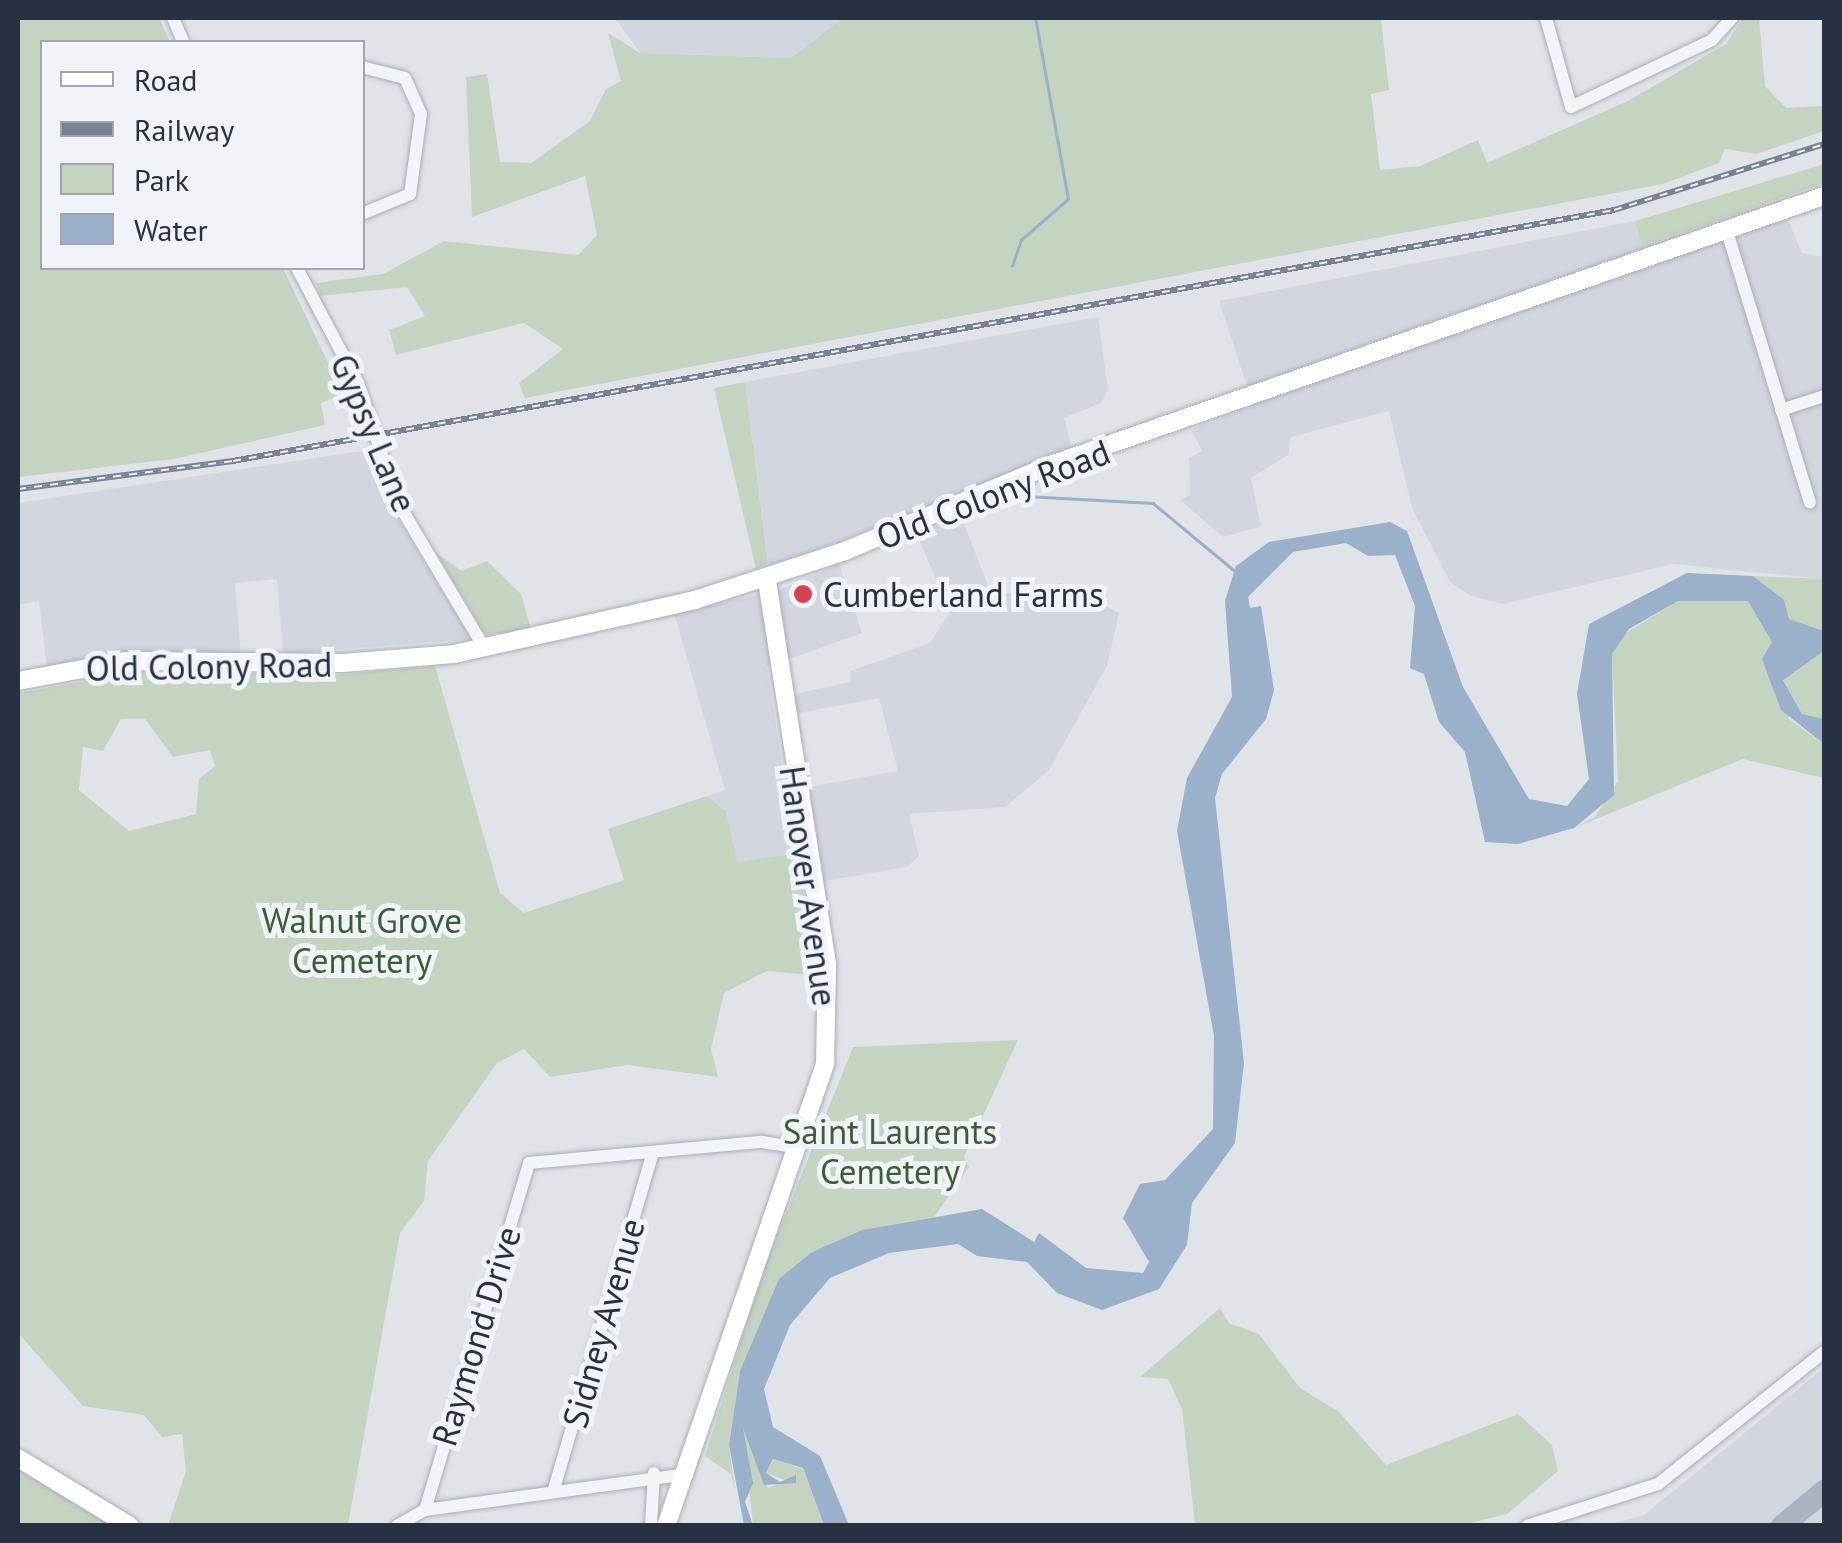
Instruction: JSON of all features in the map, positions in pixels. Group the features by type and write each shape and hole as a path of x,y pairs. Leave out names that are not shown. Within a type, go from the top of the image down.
{"main road":[{"name":"Old Colony Road","path":"18,682 126,661 343,664 485,649 767,580 1053,464 1824,196"},
{"name":"Hanover Avenue","path":"666,1526 688,1474 826,1063 831,1006 767,580"},
{"path":"18,1458 130,1526"}],"street":[{"path":"1546,18 1570,107 1696,49 1732,18"},
{"path":"365,68 405,78 421,114 410,194 365,213"},
{"path":"1726,228 1810,502"},
{"name":"Gypsy Lane","path":"298,270 362,392 398,503 485,649"},
{"path":"1781,410 1824,396"},
{"path":"652,1155 762,1142 798,1148"},
{"name":"Raymond Drive","path":"424,1510 529,1163 652,1155"},
{"name":"Sidney Avenue","path":"553,1492 652,1155"},
{"path":"1528,1526 1658,1484 1824,1352"},
{"path":"398,1526 424,1510 654,1473 688,1474"},
{"path":"651,1526 654,1473"}],"shaded area":[{"path":"615,18 843,18 791,58 640,53"},
{"path":"1779,198 1802,253 1824,257 1824,579 1673,564 1503,604 1471,596 1450,582 1412,508 1389,411 1291,437 1288,455 1251,478 1261,527 1223,537 1180,500 1190,495 1189,458 1202,451 1191,430 1325,378 1249,392 1219,301 1635,221 1643,245"},
{"path":"1098,317 1108,390 1101,403 1064,418 1072,450 769,568 745,382"},
{"path":"368,450 383,495 471,639 283,654 277,579 235,583 241,655 168,650 47,668 39,601 18,605 18,503"},
{"path":"960,513 992,596 1060,583 1119,613 1107,666 1049,770 1005,807 909,814 919,856 907,867 806,884 801,853 737,863 726,811 707,796 725,790 674,612 780,590 839,564 862,633 767,667 786,791 898,771 879,698 794,714 789,695 851,682 850,671 930,643 950,612 916,533"},
{"path":"1824,1368 1824,1525 1607,1525 1644,1515"}],"green space":[{"path":"18,18 159,18 169,40 40,40 40,270 284,270 343,394 321,403 325,425 174,459 18,477"},
{"path":"843,18 1381,18 1389,90 1371,94 1380,170 1420,166 1478,140 1487,163 1628,101 1726,44 1743,18 1759,18 1765,86 1786,108 1824,106 1824,131 1756,154 1725,149 1719,163 1663,184 525,398 519,383 563,349 524,323 396,355 389,330 425,316 407,287 321,296 316,283 383,274 444,241 578,255 597,235 585,176 472,217 466,77 487,74 500,162 531,163 590,121 606,89 621,81 608,33 640,53 791,58"},
{"path":"1824,164 1824,183 1642,246 1635,221"},
{"path":"745,382 768,564 756,569 714,388"},
{"path":"436,553 462,571 487,561 521,594 532,633 485,634"},
{"path":"1753,576 1824,579 1824,631 1789,619 1783,600"},
{"path":"1716,595 1748,601 1773,642 1789,719 1824,744 1824,778 1743,759 1574,828 1595,817 1618,781 1612,654 1621,636 1678,601"},
{"path":"1824,651 1824,719 1802,714 1783,679"},
{"name":"Walnut Grove Cemetery","path":"435,666 500,893 524,913 624,880 608,829 707,796 726,811 737,862 794,854 818,955 811,975 767,971 724,993 711,1049 718,1077 628,1065 550,1077 524,1049 497,1063 428,1161 424,1201 400,1233 348,1525 168,1525 186,1471 182,1434 162,1437 144,1415 83,1406 18,1333 18,693 162,668 316,677","holes":["121,719 145,719 173,757 210,750 215,766 199,779 196,814 129,831 79,790 83,747 103,751"]},
{"name":"Saint Laurents Cemetery","path":"1018,1040 964,1157 969,1167 934,1217 862,1230 812,1252 740,1371 729,1445 735,1491 731,1474 705,1456 764,1268 853,1047"},
{"path":"1220,1308 1229,1323 1259,1334 1300,1388 1338,1411 1386,1465 1518,1414 1552,1445 1558,1471 1507,1514 1462,1525 1195,1525 1182,1409 1168,1379 1140,1377"},
{"path":"743,1428 768,1488 787,1481 766,1473 774,1459 803,1469 824,1525 753,1525"},
{"path":"18,1464 121,1525 18,1525"}],"water":[{"path":"1390,522 1407,531 1463,687 1529,799 1567,806 1589,779 1577,694 1589,624 1687,573 1753,576 1784,600 1789,619 1824,631 1824,651 1783,680 1802,714 1824,719 1824,744 1781,710 1762,659 1772,642 1748,601 1678,601 1629,629 1612,654 1614,795 1574,828 1518,844 1485,842 1465,752 1439,722 1424,674 1410,668 1415,606 1395,555 1368,556 1346,543 1293,552 1248,597 1250,608 1261,606 1274,690 1266,719 1222,774 1215,798 1244,1063 1235,1143 1192,1203 1187,1245 1159,1289 1102,1310 1057,1293 1027,1262 977,1256 958,1244 889,1253 830,1278 790,1325 764,1389 773,1427 820,1456 849,1525 824,1525 803,1468 773,1459 766,1473 780,1482 796,1475 796,1483 764,1485 743,1428 753,1483 745,1502 753,1525 744,1525 729,1445 740,1371 779,1279 812,1252 862,1230 982,1209 1034,1242 1039,1233 1086,1268 1143,1273 1149,1262 1123,1218 1140,1184 1165,1180 1213,1129 1214,1036 1177,831 1187,778 1232,697 1225,601 1236,566 1269,542"}],"waterway":[{"path":"1012,266 1021,240 1068,199 1035,18"},
{"path":"1007,495 1153,503 1236,572"}],"taxiway":[{"path":"1782,1526 1824,1491"}],"railway":[{"path":"18,489 233,461 1614,210 1824,144"}],"place":[{"name":"Cumberland Farms","path":"803,594"}]}
